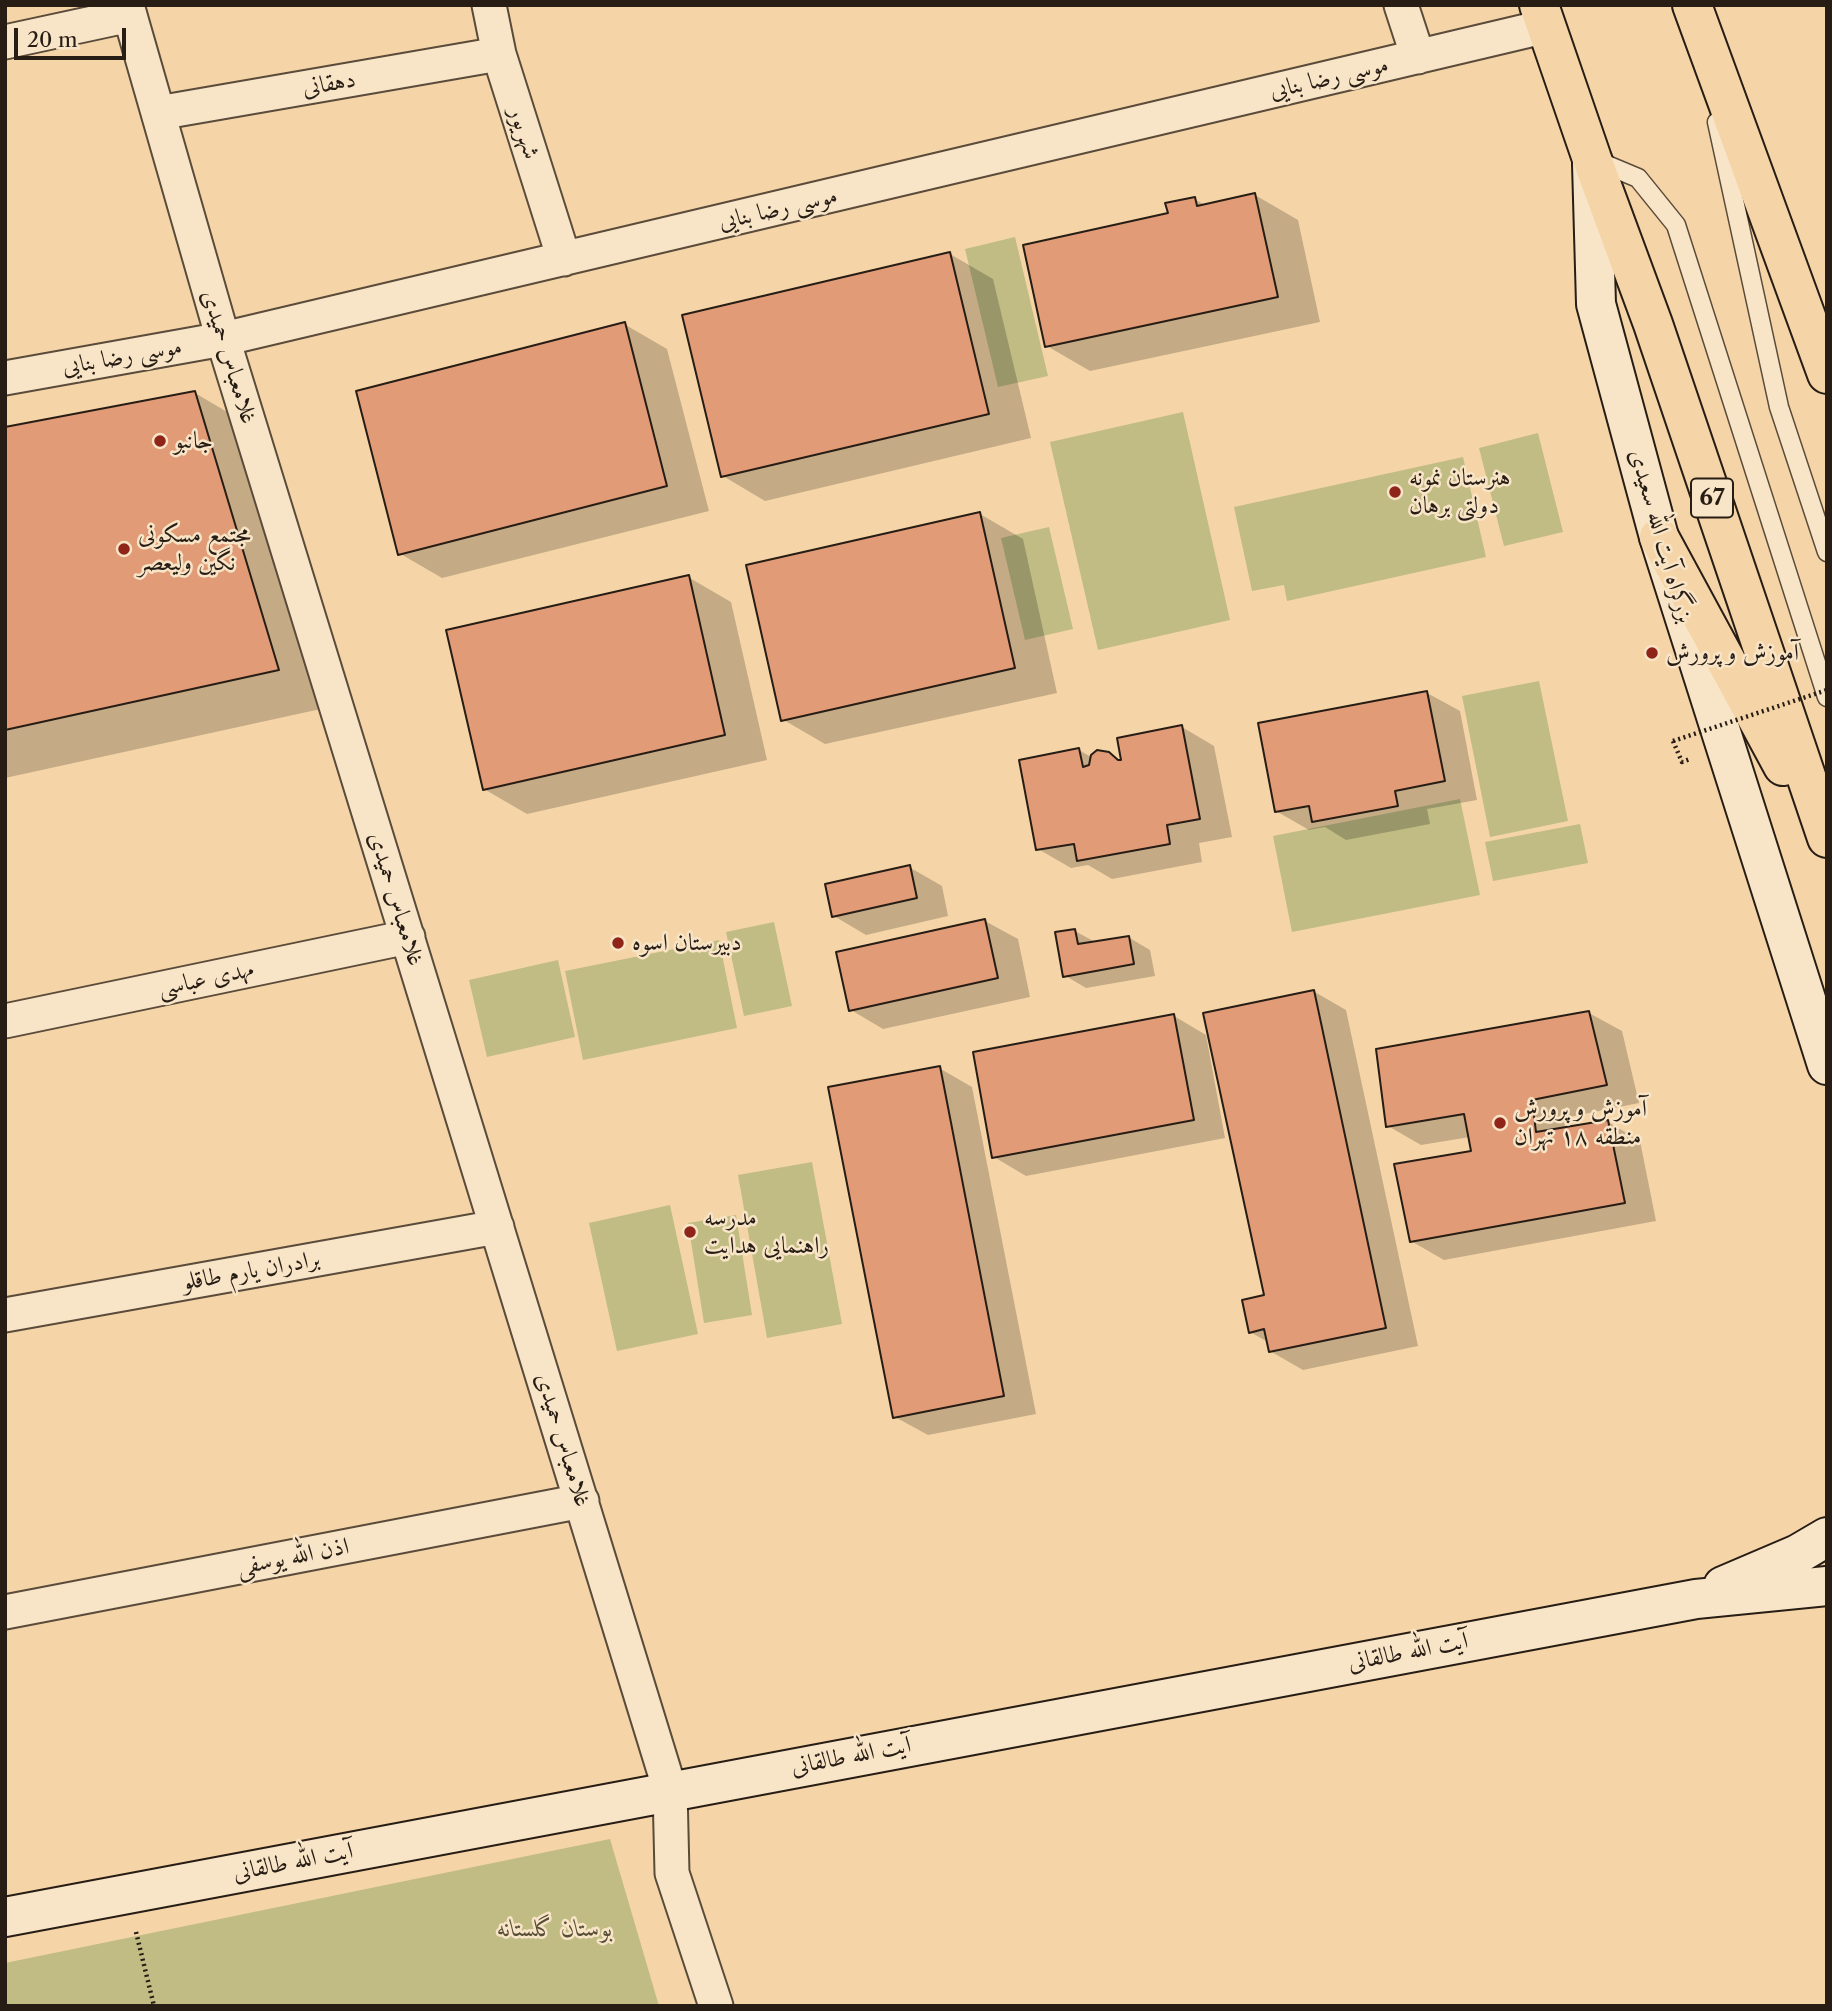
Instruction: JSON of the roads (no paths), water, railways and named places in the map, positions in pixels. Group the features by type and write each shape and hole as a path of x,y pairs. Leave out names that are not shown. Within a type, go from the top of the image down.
{"highway":[{"path":"1693,10 1826,372"},
{"name":"بزرگراه آیت الله سعیدی","path":"1543,16 1658,337 1827,838"},
{"path":"1659,537 1827,846"}],"main road":[{"name":"بزرگراه آیت الله سعیدی","path":"1592,159 1596,304 1659,537 1827,1065"},
{"name":"آیت الله طالقانی","path":"1696,1598 1798,1554 1827,1537"},
{"name":"آیت الله طالقانی","path":"5,1917 1696,1598 1827,1587"}],"street":[{"name":"شهریور","path":"489,5 499,54 564,260"},
{"path":"1401,5 1418,57"},
{"path":"5,42 129,10"},
{"name":"غلامعباس حمیدی","path":"129,10 223,339 670,1790 672,1873 716,2006"},
{"name":"موسی رضا بنایی","path":"5,378 223,339 564,260 1418,57 1543,16"},
{"name":"دهقانی","path":"158,113 499,54"},
{"name":"مهدی عباسی","path":"5,1021 408,937"},
{"name":"برادران یارم طاقلو","path":"5,1315 497,1227"},
{"name":"اذن الله یوسفی","path":"5,1612 582,1501"}],"lane":[{"path":"1693,10 1779,407 1827,552"},
{"path":"1592,159 1638,178 1676,225 1827,697"}],"place":[{"name":"جانبو","path":"160,441"},
{"name":"هنرستان نمونه دولتی برهان","path":"1395,492"},
{"name":"مجتمع مسکونی نگین ولیعصر","path":"124,549"},
{"name":"آموزش و پرورش","path":"1652,653"},
{"name":"دبیرستان اسوه","path":"618,943"},
{"name":"آموزش و پرورش منطقه ۱۸ تهران","path":"1500,1123"},
{"name":"مدرسه راهنمایی هدایت","path":"690,1232"}],"park label":[{"name":"بوستان گلستانه","path":"555,1929"}]}
